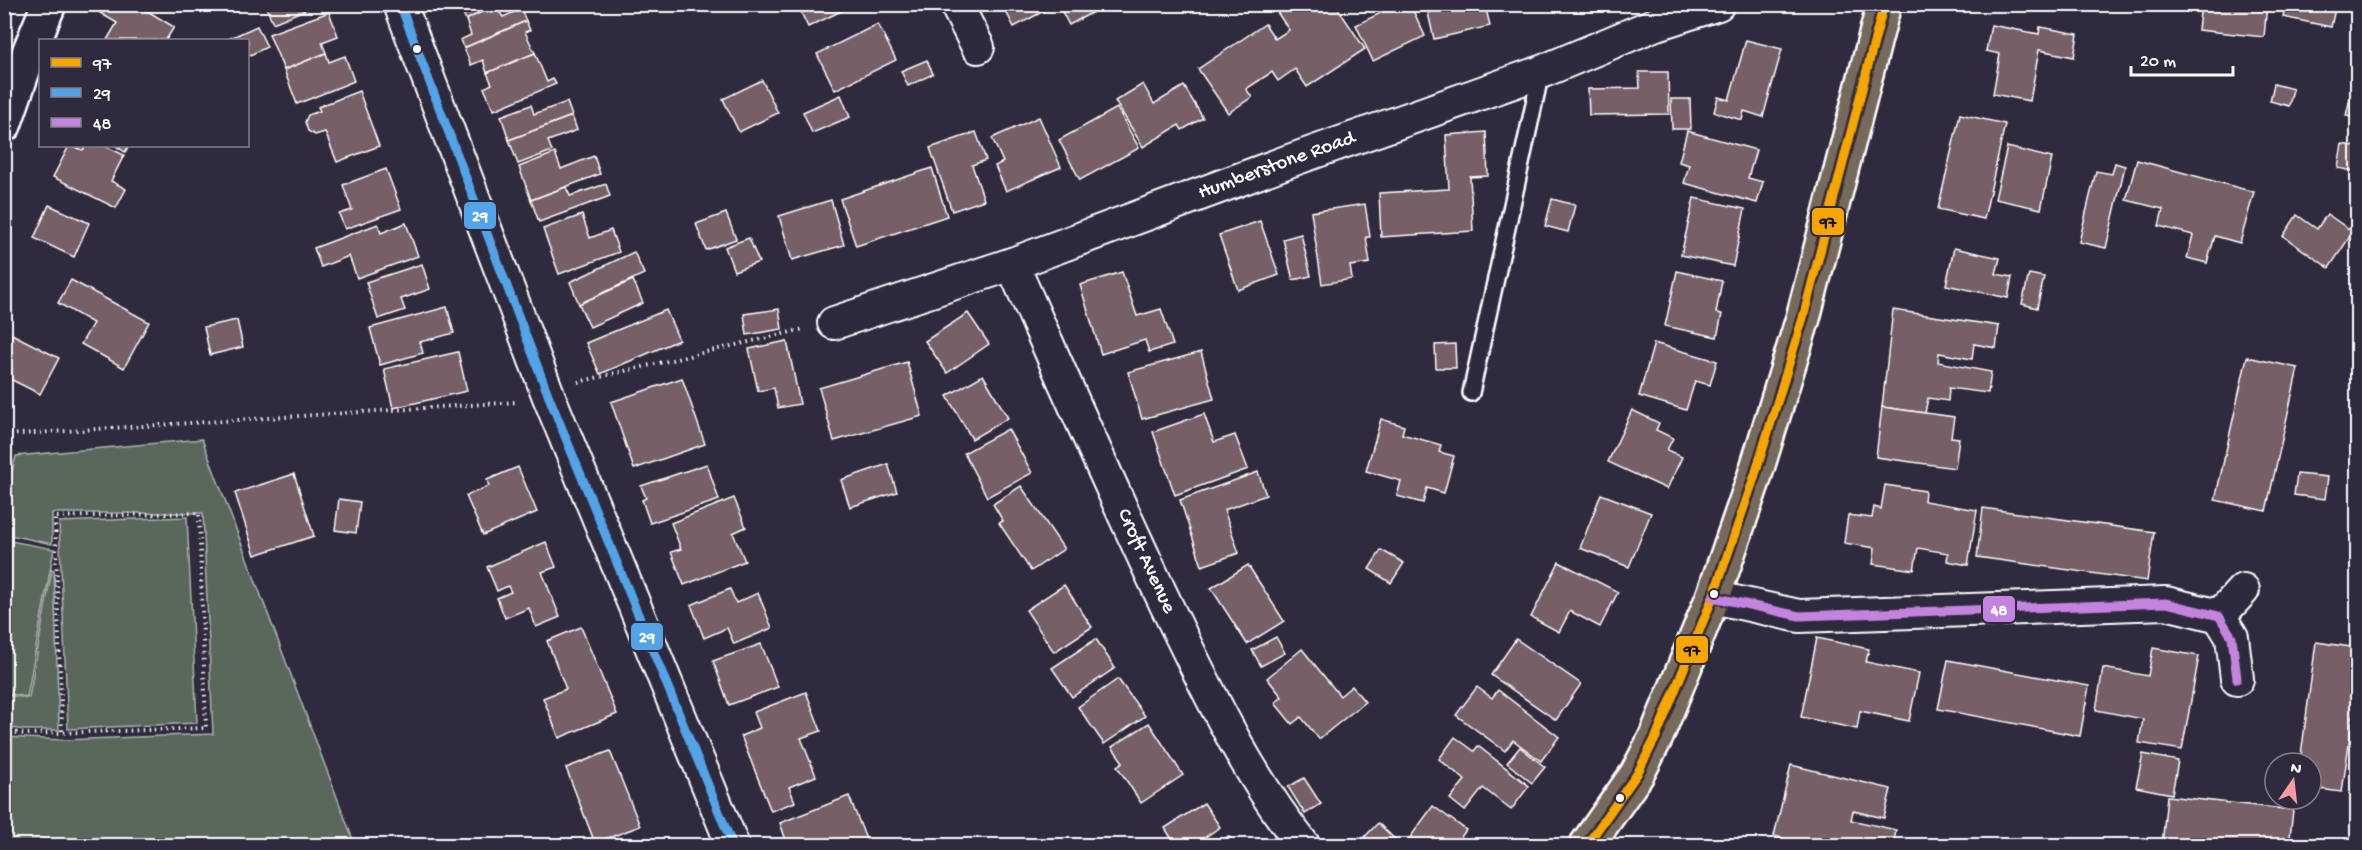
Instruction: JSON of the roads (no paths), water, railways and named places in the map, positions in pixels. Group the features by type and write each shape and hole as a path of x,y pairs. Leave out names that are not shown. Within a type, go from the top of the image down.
{"main road":[{"path":"1586,846 1637,774 1652,747 1713,597 1757,467 1803,318 1884,4"}],"street":[{"path":"5,123 30,50 49,4"},
{"path":"400,4 549,397 733,846"},
{"path":"956,4 978,47"},
{"name":"Humberstone Road","path":"834,323 1012,264 1289,161 1541,72 1656,24 1718,4"},
{"name":"Croft Avenue","path":"1012,264 1116,501 1209,694 1244,759 1304,846"},
{"path":"2219,616 2243,590"},
{"path":"1713,597 1799,616 2166,603 2219,616 2232,637 2237,679"}],"lane":[{"path":"1471,393 1541,72"}]}
